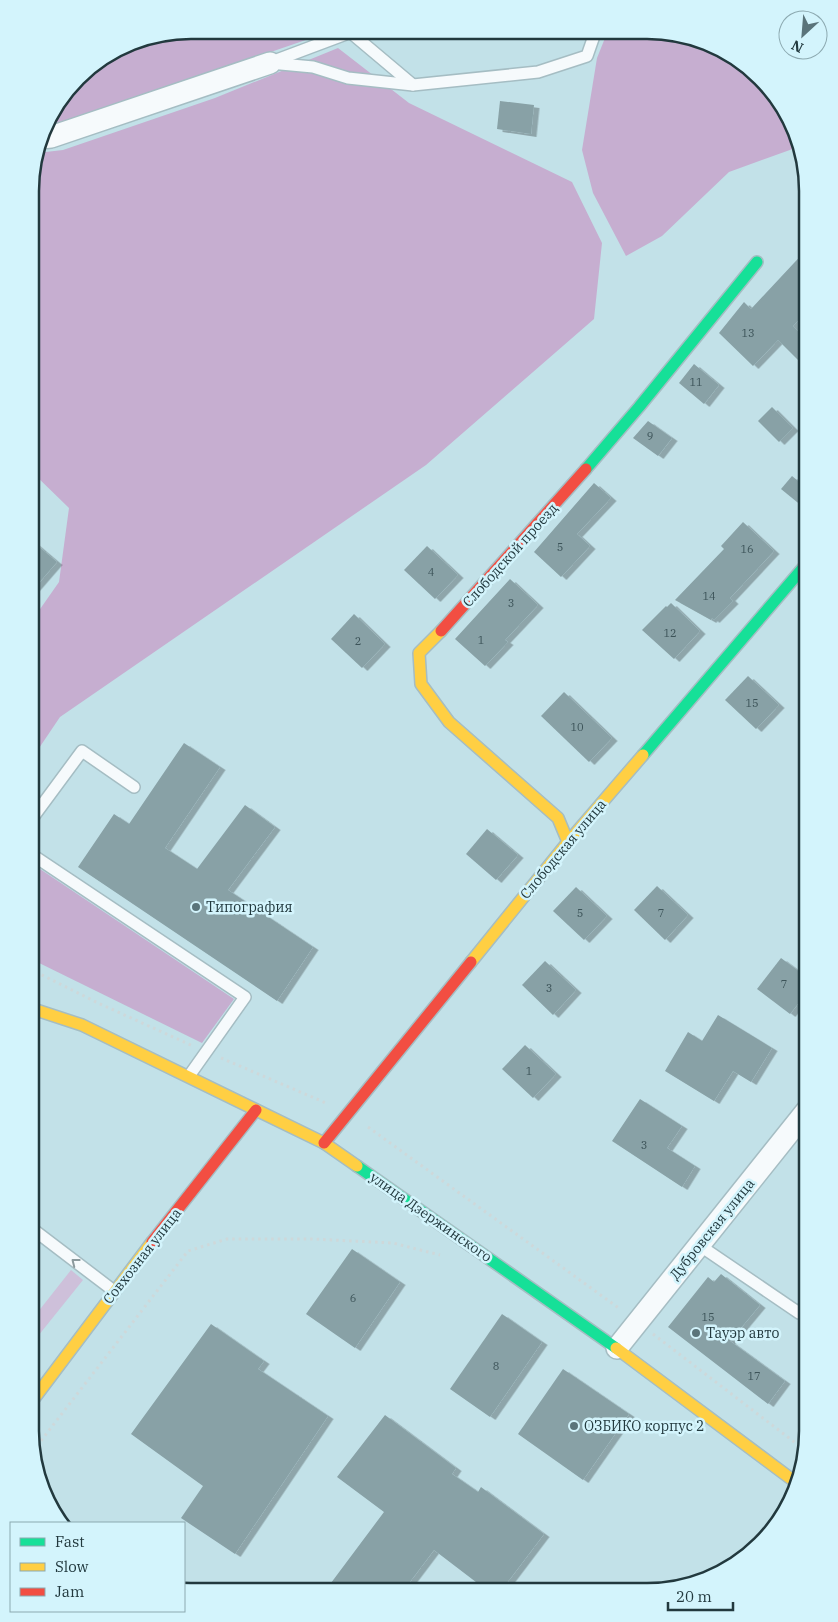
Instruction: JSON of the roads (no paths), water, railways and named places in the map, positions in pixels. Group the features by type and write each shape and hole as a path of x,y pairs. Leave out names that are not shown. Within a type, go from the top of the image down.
{"street":[{"path":"49,137 270,63"},
{"name":"Слободской проезд","path":"568,842 558,818 449,722 421,684 419,653 530,533 639,407 757,262"},
{"name":"Слободская улица","path":"324,1142 568,842 799,572"},
{"name":"улица Дзержинского","path":"39,1011 82,1024 324,1142 617,1348 791,1479"},
{"name":"Совхозная улица","path":"39,1392 114,1292 256,1110"},
{"name":"Дубровская улица","path":"617,1348 799,1121"}],"lane":[{"path":"270,63 333,39"},
{"path":"360,39 413,85"},
{"path":"270,63 313,67 348,78 413,85 538,72 587,56 593,39"},
{"path":"39,809 82,751 134,787"},
{"path":"39,859 244,997 189,1076"},
{"path":"39,1234 114,1292"},
{"path":"699,1245 799,1313"}],"place":[{"name":"Типография","path":"196,907"},
{"name":"Тауэр авто","path":"696,1333"},
{"name":"ОЗБИКО корпус 2","path":"574,1426"}]}
